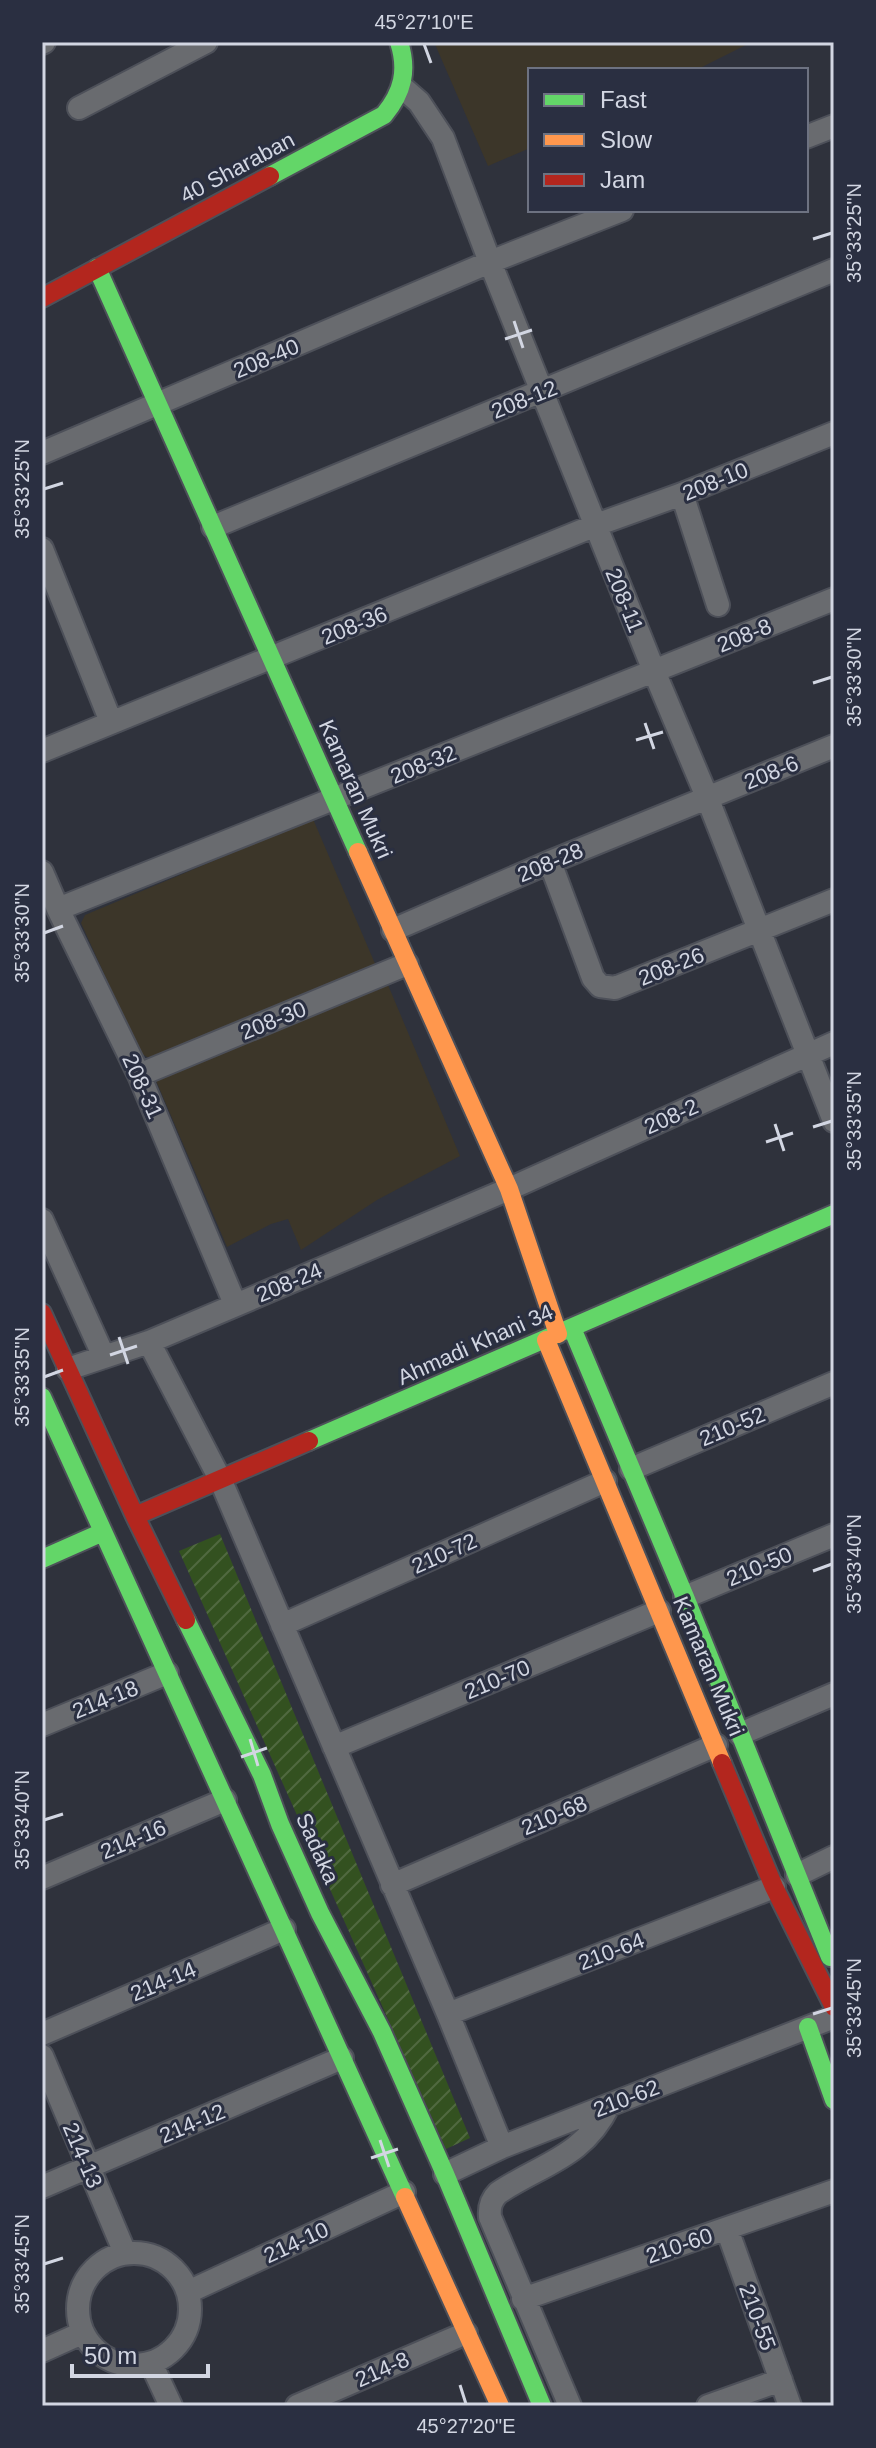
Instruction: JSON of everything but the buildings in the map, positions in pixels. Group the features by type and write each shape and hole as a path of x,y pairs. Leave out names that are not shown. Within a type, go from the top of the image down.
{"street":[{"path":"79,108 206,42"},
{"path":"399,42 406,71 403,88"},
{"name":"208-11","path":"403,88 425,111 443,138 541,392 707,797 834,1121"},
{"name":"40 Sharaban","path":"42,298 370,124 395,103 403,88"},
{"path":"808,136 834,126"},
{"name":"208-40","path":"42,453 490,262 617,212"},
{"name":"Kamaran Mukri","path":"97,268 509,1189 605,1481 774,1887 834,2007"},
{"name":"208-12","path":"213,527 834,270"},
{"name":"208-10","path":"596,525 834,433"},
{"path":"682,494 718,605"},
{"name":"208-36","path":"42,751 596,525"},
{"path":"42,549 111,722"},
{"name":"208-8","path":"654,671 834,599"},
{"name":"208-32","path":"58,909 654,671"},
{"name":"208-6","path":"707,797 834,746"},
{"name":"208-28","path":"393,930 707,797"},
{"name":"208-26","path":"550,862 590,969 600,986 615,988 760,930"},
{"name":"208-31","path":"42,872 139,1075 235,1304"},
{"path":"760,930 834,900"},
{"name":"208-30","path":"139,1075 407,964"},
{"name":"208-2","path":"509,1189 834,1043"},
{"name":"208-24","path":"68,1369 149,1342 509,1189"},
{"name":"Ahmadi Khani 34","path":"135,1516 834,1214"},
{"path":"42,1220 104,1357"},
{"name":"Sadaka","path":"42,1313 135,1516 262,1775 313,1898 382,2032 445,2174 518,2399"},
{"name":"Kamaran Mukri","path":"559,1334 631,1469 834,1967"},
{"path":"149,1342 221,1481 502,2147"},
{"name":"210-52","path":"631,1469 834,1383"},
{"name":"Sadaka","path":"42,1397 466,2333 518,2399"},
{"name":"210-72","path":"282,1625 605,1481"},
{"path":"42,1559 103,1532"},
{"name":"210-50","path":"685,1597 834,1535"},
{"name":"210-70","path":"334,1747 659,1611"},
{"name":"214-18","path":"42,1725 167,1673"},
{"path":"693,1691 718,1679"},
{"path":"740,1734 834,1694"},
{"name":"210-68","path":"392,1885 716,1745"},
{"name":"214-16","path":"42,1878 225,1800"},
{"path":"243,1839 258,1851 272,1850 280,1824"},
{"path":"797,1875 834,1857"},
{"path":"280,1921 278,1893 286,1886 297,1885 313,1898"},
{"name":"210-64","path":"448,2014 774,1887"},
{"name":"214-14","path":"42,2034 280,1921"},
{"name":"210-62","path":"445,2174 502,2147 834,2017"},
{"path":"808,2027 834,2100"},
{"name":"214-13","path":"42,2056 125,2253"},
{"name":"214-12","path":"42,2187 342,2058"},
{"path":"570,2406 490,2217 491,2204 504,2190 574,2150 595,2130 609,2105"},
{"name":"210-60","path":"523,2299 834,2191"},
{"name":"214-10","path":"188,2292 404,2192"},
{"name":"210-55","path":"727,2229 790,2406"},
{"path":"125,2253 156,2257 181,2277 188,2292 188,2326 180,2342 167,2355 151,2363 135,2366 119,2364 91,2347 82,2333 77,2316 78,2299 84,2282 94,2268 108,2259 125,2253"},
{"path":"42,2351 82,2333"},
{"name":"214-8","path":"297,2406 466,2333"},
{"path":"151,2363 171,2406"},
{"path":"708,2406 781,2380"}],"shaded area":[{"path":"434,42 752,42 700,68 528,68 528,149 488,166"},
{"path":"313,819 376,966 149,1058 140,1053 81,923 85,915"},
{"path":"388,985 460,1156 377,1200 301,1250 288,1219 271,1224 227,1247 154,1076"}],"green space":[{"path":"220,1534 470,2138 446,2149 179,1551"}],"traffic: fast":[{"path":"270,176 384,115 396,98 402,80 403,62 399,42"},
{"path":"97,268 358,852"},
{"path":"309,1441 834,1214"},
{"path":"572,1328 685,1597 830,1957"},
{"path":"42,1397 405,2197"},
{"path":"42,1559 103,1532"},
{"path":"186,1620 262,1775 320,1913 382,2032 542,2406"},
{"path":"808,2027 834,2100"}],"traffic: slow":[{"path":"358,852 509,1189 558,1334"},
{"path":"546,1340 722,1763"},
{"path":"405,2197 500,2406"}],"traffic: jam":[{"path":"42,298 270,176"},
{"path":"42,1313 186,1620"},
{"path":"135,1516 309,1441"},
{"path":"722,1763 774,1887 834,2007"}]}
